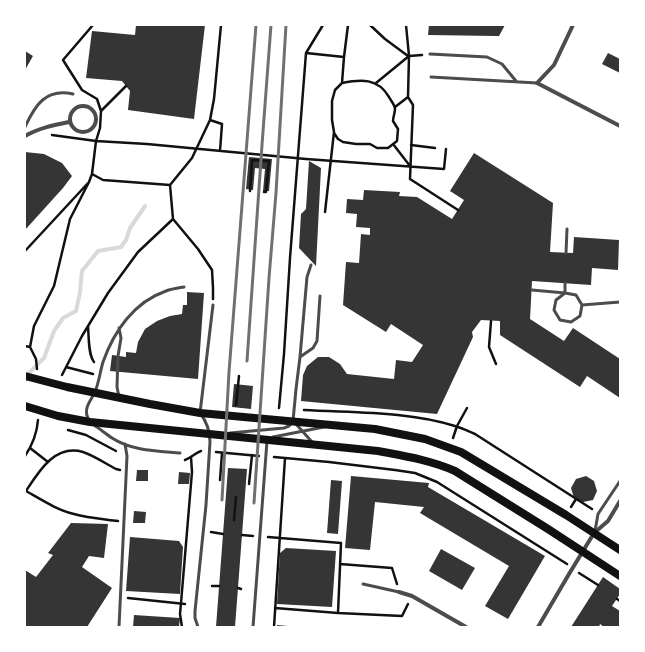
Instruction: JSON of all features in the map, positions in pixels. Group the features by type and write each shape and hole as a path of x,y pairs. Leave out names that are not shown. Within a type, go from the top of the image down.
{"main road":[{"path":"25,376 95,393 200,413 375,429 425,439 461,452 620,550"},
{"path":"25,406 58,416 90,422 378,451 420,459 455,471 583,551 620,576"}],"street":[{"path":"572,25 554,65 537,83 620,126"},
{"path":"86,105 94,111 97,120 93,128 84,132 75,130 70,122 70,113 77,106 86,105"},
{"path":"25,136 45,127 70,122"},
{"path":"538,627 594,533 608,520 620,501"},
{"path":"399,592 412,596 466,627"}],"lane":[{"path":"430,54 487,57 502,64 516,81"},
{"path":"431,77 537,83"},
{"path":"25,127 32,112 42,100 53,93 66,92 73,94"},
{"path":"566,253 567,229"},
{"path":"210,434 284,428 289,426 293,421 308,277 311,265"},
{"path":"565,283 565,293"},
{"path":"180,453 140,449 112,439 90,422 87,417 87,406 95,393 103,362 119,328 129,315 150,298 167,290 184,288"},
{"path":"532,290 565,293 576,296 582,305 580,316 571,322 560,320 554,310 556,300 565,293"},
{"path":"300,357 314,348 317,341 320,296"},
{"path":"582,305 620,302"},
{"path":"198,627 195,611 210,452 210,434 205,419 200,413 213,305"},
{"path":"119,328 121,338 118,356 117,387 120,398"},
{"path":"293,421 314,445"},
{"path":"253,627 267,440 334,425"},
{"path":"119,627 127,456 125,444"},
{"path":"594,533 598,514 620,481"},
{"path":"363,584 399,592"}],"path":[{"path":"36,359 30,347 34,326 54,286 70,219 92,174 96,141 100,128 102,111 97,99 82,90 63,60 93,25"},
{"path":"213,305 212,270 198,249 173,219 170,185 192,158 210,120 214,99 221,25"},
{"path":"279,408 306,53 323,25"},
{"path":"342,83 348,25"},
{"path":"370,25 385,40 409,56"},
{"path":"406,25 409,56 408,97 413,105 410,179 458,210"},
{"path":"306,53 344,56"},
{"path":"376,83 409,56 430,54"},
{"path":"325,212 334,132 332,120 332,101 335,90 342,83 353,80 376,83 387,93 395,107 393,121 398,129 397,141 388,148 377,148 370,144 343,142 338,139 334,132"},
{"path":"102,111 126,86"},
{"path":"395,107 408,97"},
{"path":"210,120 222,124 220,149"},
{"path":"51,135 96,141 220,149 261,155 444,169 446,149"},
{"path":"393,144 410,167"},
{"path":"410,145 435,148"},
{"path":"260,160 261,155"},
{"path":"250,191 252,160 260,160 269,161 266,192 264,192"},
{"path":"92,174 103,180 170,185"},
{"path":"25,251 89,182"},
{"path":"61,376 108,293 138,252 173,219"},
{"path":"491,321 489,347 496,364"},
{"path":"88,326 90,351 93,361 101,370"},
{"path":"25,346 30,347"},
{"path":"66,367 100,375"},
{"path":"236,405 239,376"},
{"path":"37,431 43,417"},
{"path":"67,430 89,437 127,456"},
{"path":"30,448 48,462"},
{"path":"124,521 92,518 74,514 56,508 26,491 48,462 64,451 74,450 84,452 116,469 126,471"},
{"path":"210,452 241,454 241,450"},
{"path":"220,480 222,453"},
{"path":"249,484 252,455"},
{"path":"182,627 181,604 192,472 191,457"},
{"path":"274,627 285,458 415,473 437,482 598,585"},
{"path":"234,520 236,497"},
{"path":"216,533 223,534"},
{"path":"260,537 341,543 338,613"},
{"path":"340,564 392,568 399,592"},
{"path":"212,586 219,586"},
{"path":"275,608 402,616 412,596"},
{"path":"121,598 185,604"},
{"path":"617,598 620,601"}],"building":[{"path":"136,25 205,25 194,119 128,110 130,91 122,81 86,78 92,31 135,35"},
{"path":"429,25 505,25 499,36 496,36 428,35"},
{"path":"25,51 33,56 25,70"},
{"path":"608,53 620,59 620,73 602,64"},
{"path":"25,152 44,154 62,163 72,176 25,230"},
{"path":"474,153 553,203 550,252 573,253 574,237 619,240 618,270 592,268 591,285 532,281 530,319 564,341 573,328 620,359 620,398 587,376 580,387 500,335 500,321 481,320 472,332 473,337 437,414 301,401 303,375 307,366 318,357 329,357 340,364 347,374 394,379 396,360 412,362 423,345 391,324 386,332 343,305 346,262 359,263 361,234 370,235 370,228 356,227 357,214 346,213 347,199 363,200 364,190 400,192 399,196 417,197 452,219 464,200 450,191"},
{"path":"249,157 272,159 269,191 263,191 265,169 255,168 253,190 246,189"},
{"path":"309,161 321,168 316,266 299,248 301,214 306,209"},
{"path":"187,292 204,293 198,379 110,371 112,355 126,357 126,352 136,353 138,342 145,329 157,321 170,316 182,314 183,305 187,305"},
{"path":"234,384 253,386 251,409 232,407"},
{"path":"228,468 247,469 235,627 216,627"},
{"path":"137,470 148,470 148,481 136,481"},
{"path":"179,472 190,473 189,484 178,484"},
{"path":"351,476 429,483 428,487 545,556 508,619 485,606 509,566 420,513 424,507 375,502 370,550 345,548"},
{"path":"586,476 594,481 597,491 593,500 583,502 574,498 571,488 576,479"},
{"path":"331,480 342,481 338,534 327,533"},
{"path":"134,511 146,512 145,523 133,523"},
{"path":"71,523 108,524 104,558 89,556 82,567 112,588 87,627 25,627 25,570 36,577 53,555 48,553"},
{"path":"130,537 179,541 183,547 180,594 126,591"},
{"path":"286,548 336,551 332,607 277,604 280,553"},
{"path":"441,549 475,568 462,590 429,571"},
{"path":"603,577 620,589 620,594 612,606 620,611 620,627 604,627 600,624 599,627 571,627"},
{"path":"134,615 180,618 179,627 133,627"},
{"path":"277,625 288,626 288,627 277,627"}],"waterway":[{"path":"25,381 29,373 44,358 54,331 63,318 76,311 82,271 98,251 121,247 126,240 130,228 145,206"}],"railway":[{"path":"222,500 229,372 256,25"},
{"path":"247,361 271,25"},
{"path":"254,503 276,193 286,25"}]}
